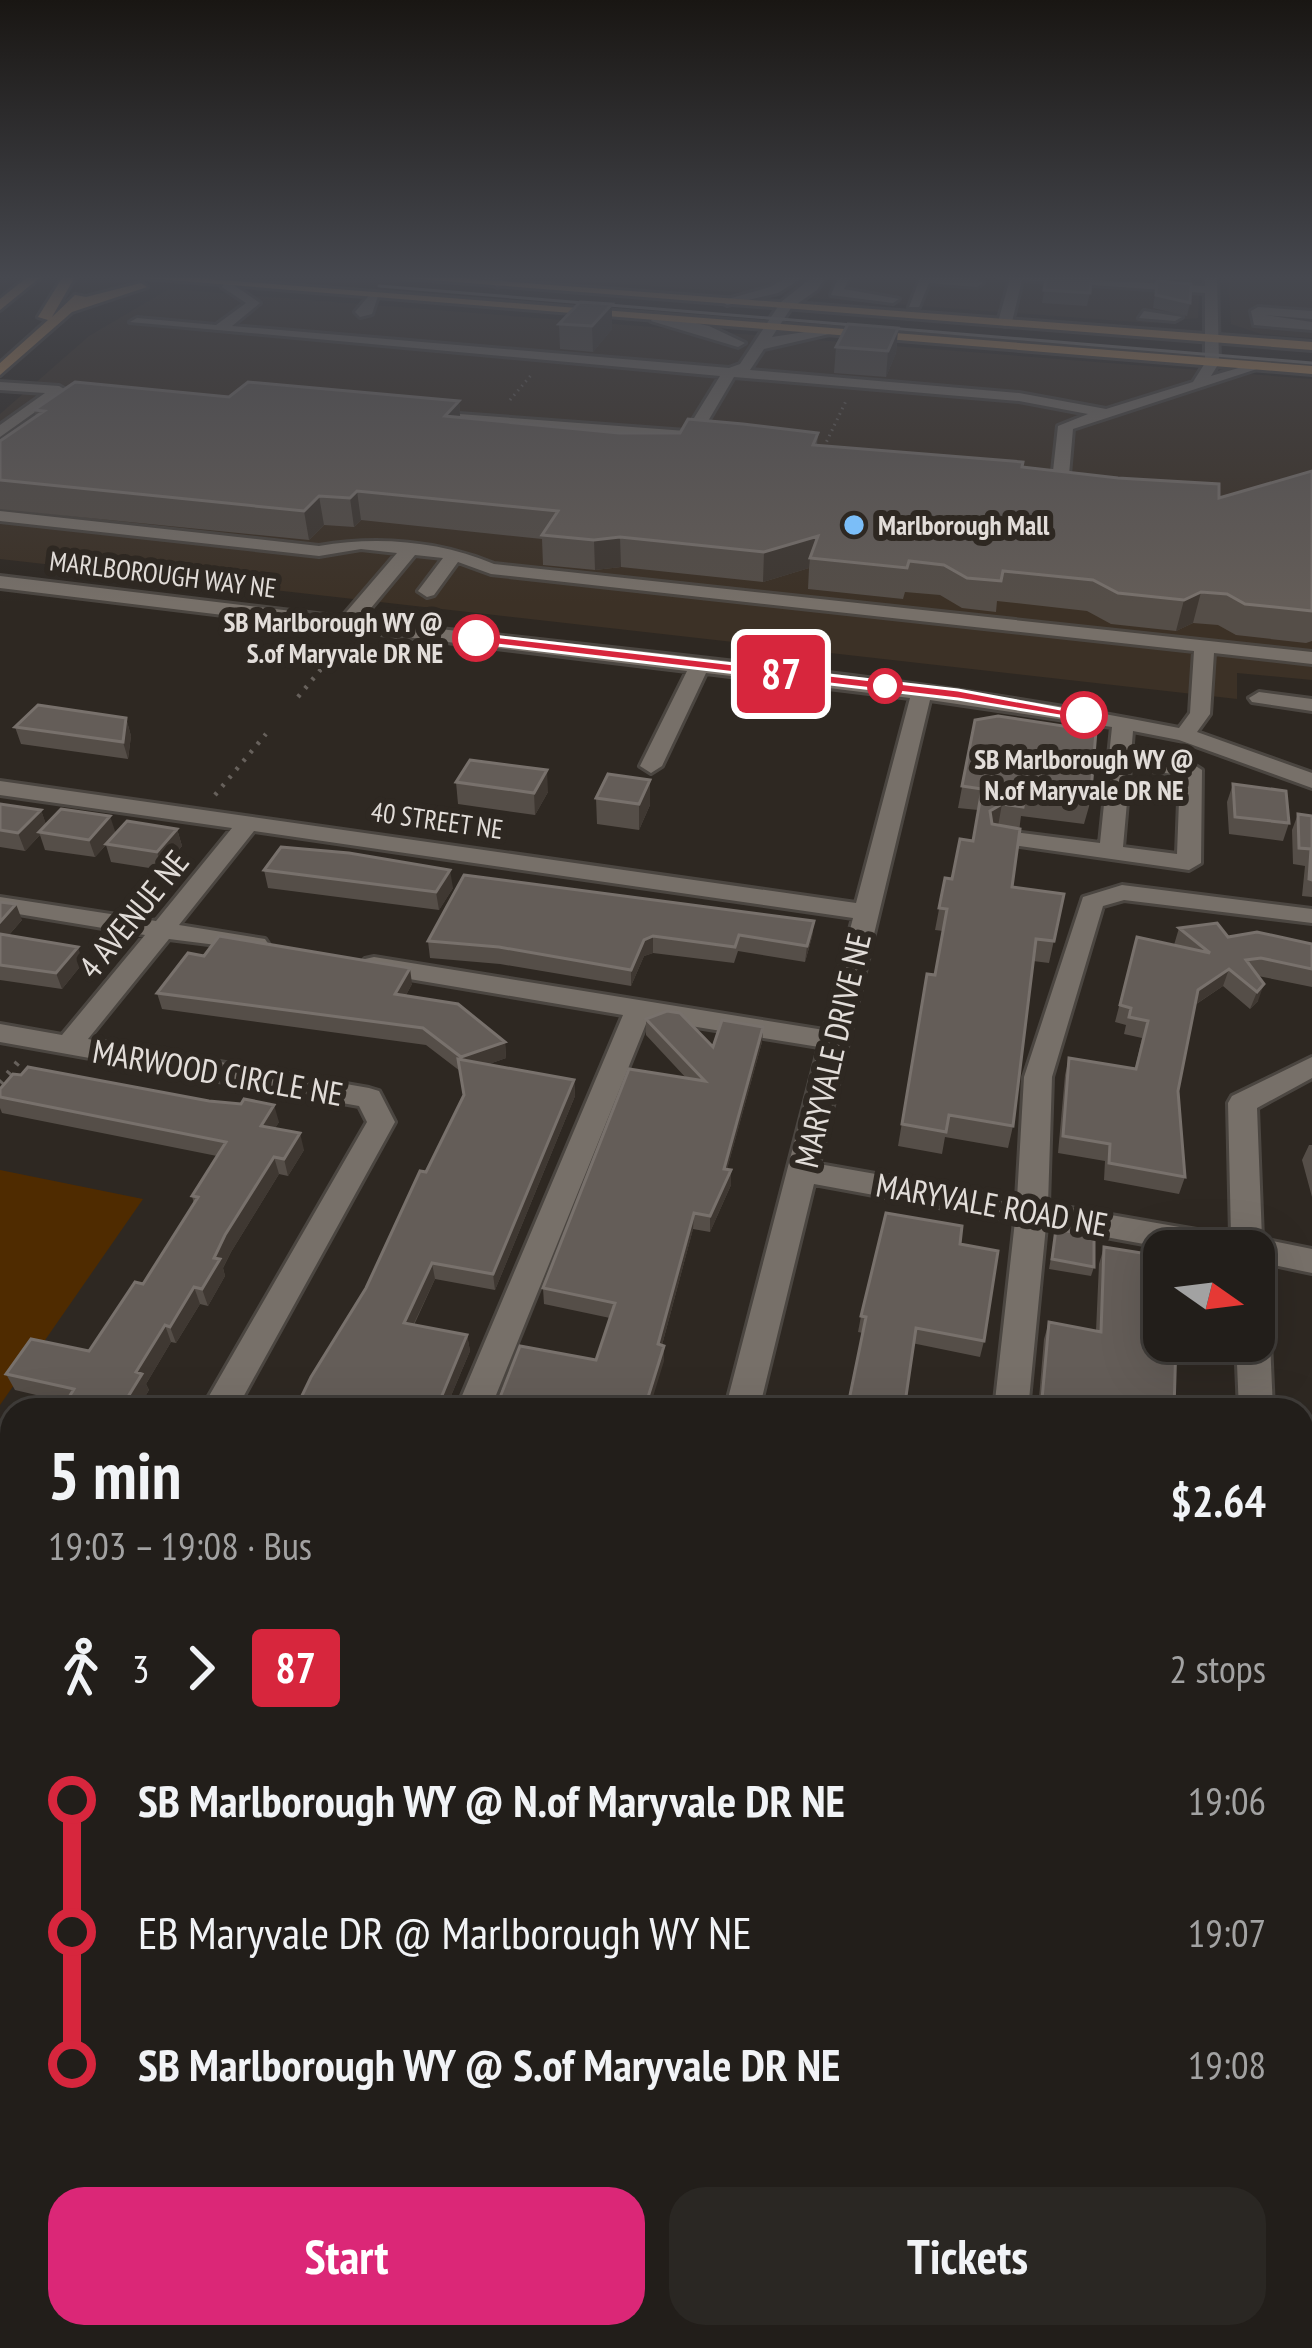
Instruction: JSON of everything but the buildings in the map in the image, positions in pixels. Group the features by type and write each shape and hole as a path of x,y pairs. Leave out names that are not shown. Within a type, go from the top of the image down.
{"street":[{"path":"692,436 722,385"},
{"path":"869,385 1019,397 1106,413"},
{"path":"1060,486 1066,426 1204,385"},
{"path":"0,386 66,391 0,432"},
{"path":"404,412 730,442"},
{"path":"1023,483 1084,489"},
{"path":"0,517 319,551 361,544 410,549 454,554 491,569 1312,658"},
{"path":"346,632 410,549"},
{"path":"427,591 454,554"},
{"name":"MARLBOROUGH WAY NE","path":"4,586 346,632 922,691 1184,735 1312,781"},
{"path":"1184,735 1200,714 1204,647"},
{"path":"651,766 700,665"},
{"name":"MARYVALE DRIVE NE","path":"745,1398 922,691"},
{"path":"1259,698 1312,705"},
{"path":"1111,853 1123,722"},
{"path":"999,838 1190,863 1191,770 1120,760"},
{"name":"40 STREET NE","path":"0,788 865,912"},
{"name":"4 AVENUE NE","path":"69,1045 248,824"},
{"path":"1012,1398 1032,1211 1038,1077 1092,902 1122,892 1312,916"},
{"path":"0,904 278,948"},
{"path":"345,960 833,1040"},
{"path":"478,1398 639,1009"},
{"name":"MARWOOD CIRCLE NE","path":"0,1033 369,1098 381,1121 225,1398"},
{"path":"1247,1230 1242,1103 1312,1066"},
{"name":"MARYVALE ROAD NE","path":"804,1172 1143,1231"},
{"name":"MARYVALE ROAD NE","path":"1275,1255 1312,1261"},
{"path":"1253,1362 1255,1398"}],"path":[{"path":"824,447 852,387"},
{"path":"298,697 346,632"},
{"path":"810,654 816,640"},
{"path":"197,816 266,734"}],"shaded area":[{"path":"34,385 1312,385 1312,680 1237,673 1237,699 0,559 0,414"},
{"path":"0,1170 143,1199 5,1398 0,1398"}],"bus line":[{"name":"87","path":"476,638 958,694 1084,715"}],"place":[{"name":"Marlborough Mall","path":"854,525"},
{"name":"SB Marlborough WY @ S.of Maryvale DR NE","path":"476,638"},
{"name":"SB Marlborough WY @ N.of Maryvale DR NE","path":"1084,715"}]}
